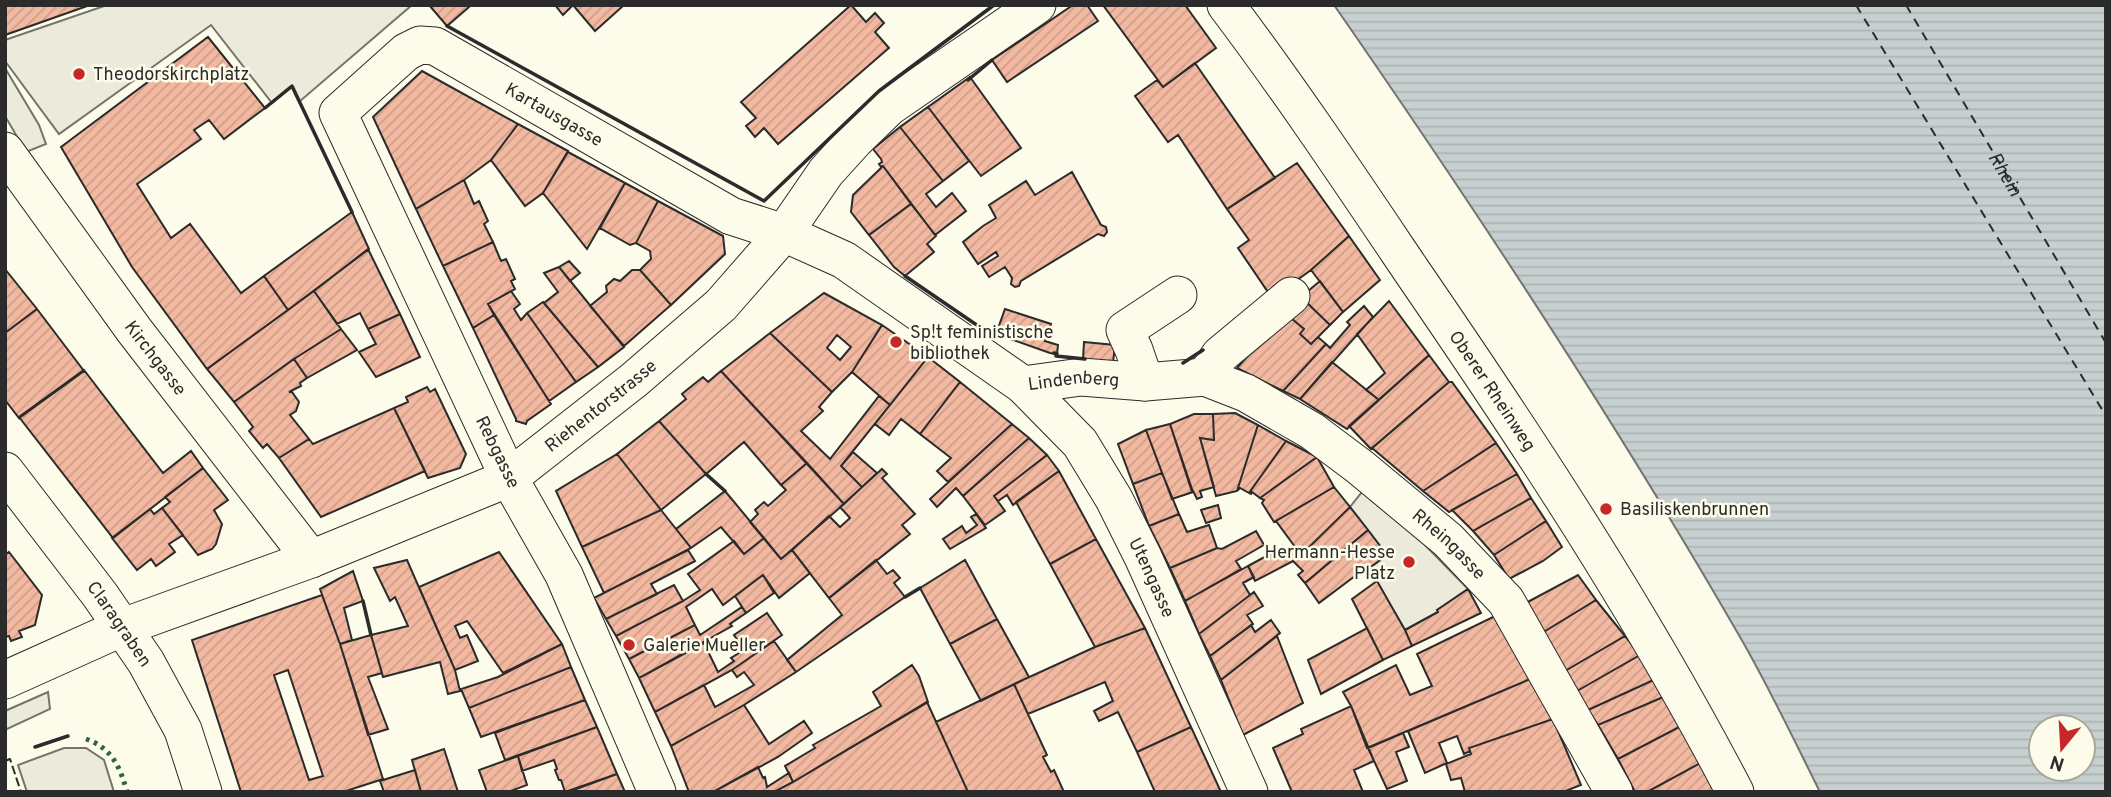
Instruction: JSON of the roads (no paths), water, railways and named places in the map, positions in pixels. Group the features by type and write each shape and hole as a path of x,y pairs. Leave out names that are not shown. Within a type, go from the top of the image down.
{"street":[{"name":"Riehentorstrasse","path":"5,680 122,627 311,559 509,478 634,380 721,305 784,233 826,172 889,107 1037,5"},
{"name":"Oberer Rheinweg","path":"1226,5 1280,78 1507,410 1593,544 1735,792"},
{"name":"Kartausgasse","path":"338,113 406,52 421,45 435,46 731,216 784,233"},
{"name":"Rebgasse","path":"338,113 509,478 564,575 657,792"},
{"name":"Kirchgasse","path":"5,151 134,330 311,559"},
{"name":"Lindenberg","path":"784,233 844,260 1023,385 1081,377 1145,382 1205,377"},
{"path":"1145,382 1125,330 1178,295"},
{"path":"1205,377 1220,355 1291,296"},
{"name":"Rheingasse","path":"1205,377 1246,393 1312,430 1448,540 1506,601 1614,792"},
{"name":"Utengasse","path":"1023,385 1080,443 1114,499 1249,792"},
{"name":"Claragraben","path":"5,471 146,662 183,730 203,792"},
{"path":"5,490 89,600 122,627"}],"water":[{"name":"Rhein","path":"1334,5 2106,5 2106,792 1820,792 1751,656 1693,556 1492,238"}],"place":[{"name":"Theodorskirchplatz","path":"79,74"},
{"name":"Sp!t feministische bibliothek","path":"896,342"},
{"name":"Basiliskenbrunnen","path":"1606,509"},
{"name":"Hermann-Hesse Platz","path":"1409,562"},
{"name":"Galerie Mueller","path":"629,645"}]}
